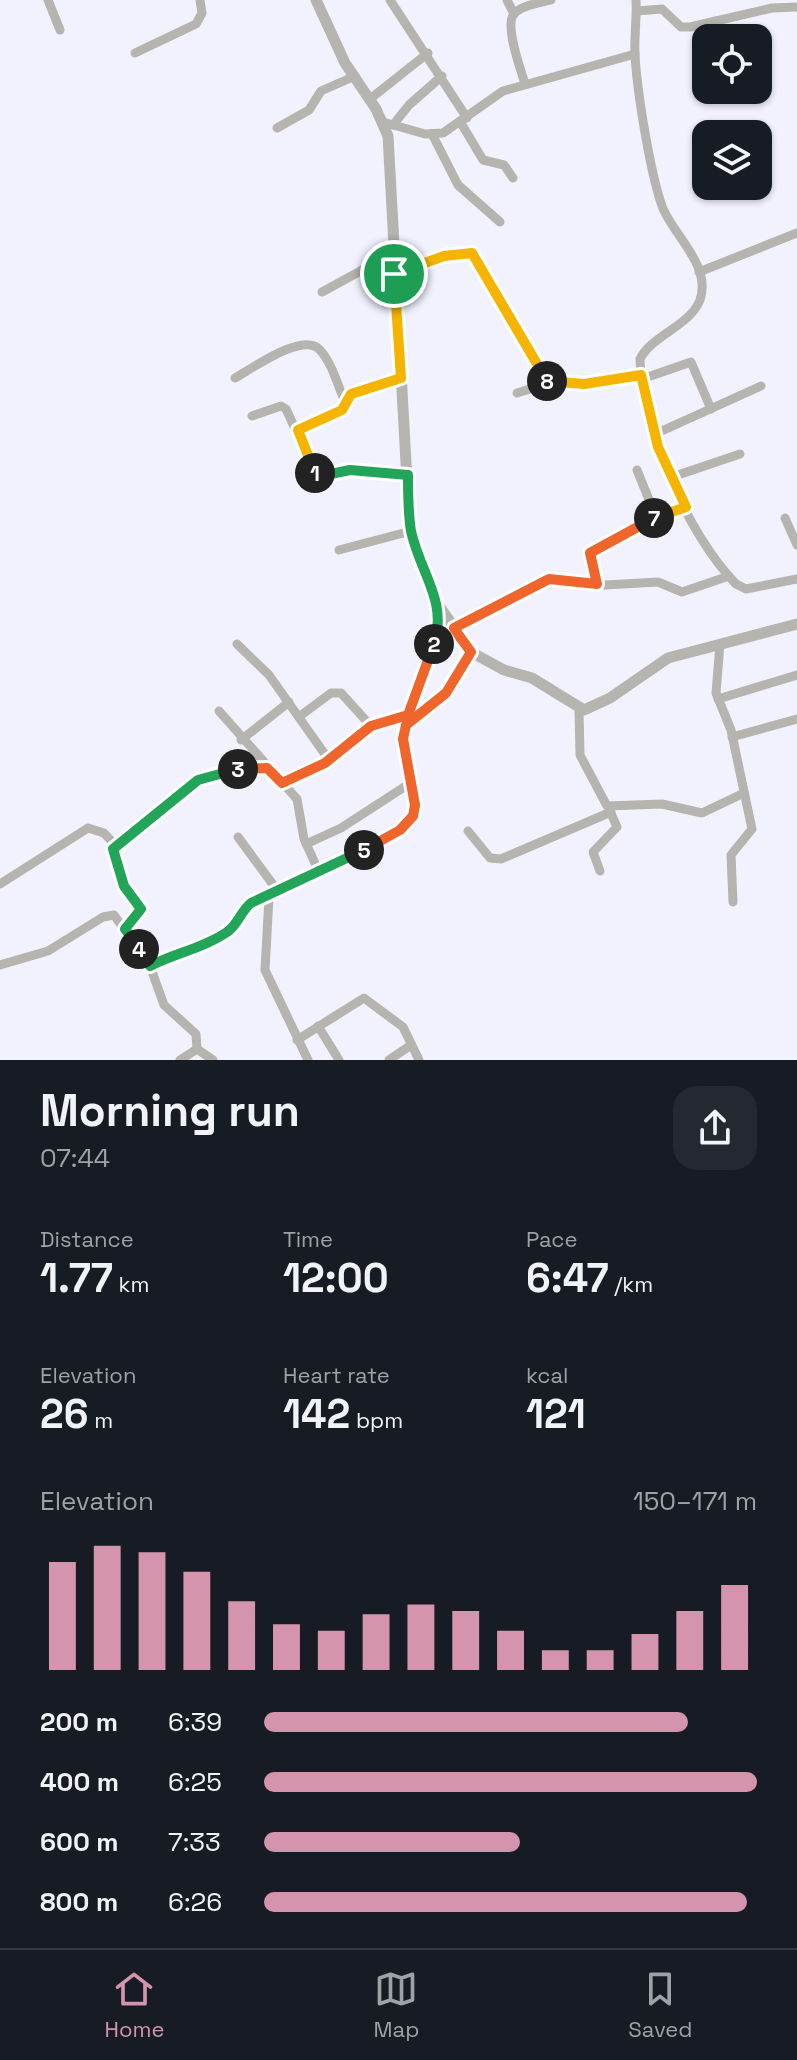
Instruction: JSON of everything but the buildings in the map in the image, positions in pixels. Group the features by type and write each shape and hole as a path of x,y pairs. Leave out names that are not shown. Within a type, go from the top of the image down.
{"street":[{"path":"48,0 60,30"},
{"path":"135,53 196,24 202,13 200,0"},
{"path":"316,0 355,76 388,123 396,222 394,272 411,531 423,571 439,606 471,652 504,670 532,678 579,709"},
{"path":"390,0 442,76 483,160 504,165 513,178"},
{"path":"507,0 514,14 510,28 525,84"},
{"path":"514,14 551,0"},
{"path":"797,7 772,8 681,27 662,9 636,5 635,54 662,207 699,272 700,299 693,311 643,353 641,377 655,434 686,507 729,576 746,589 797,579"},
{"path":"370,99 428,53"},
{"path":"388,123 432,134 443,133 492,96 635,54"},
{"path":"277,128 309,110 321,91 355,76"},
{"path":"388,123 442,76"},
{"path":"432,134 458,185 500,222"},
{"path":"699,272 797,233"},
{"path":"322,292 366,268 394,272 444,256 472,253 549,384"},
{"path":"235,378 300,343 312,344 323,353 345,402"},
{"path":"517,393 549,384 584,384 641,377 691,362 711,409"},
{"path":"298,430 342,410 351,394 401,378"},
{"path":"655,434 761,386"},
{"path":"252,416 281,406 290,413 317,476 350,470 408,475"},
{"path":"672,477 740,454"},
{"path":"637,470 656,517"},
{"path":"597,584 590,553 656,517 686,507"},
{"path":"785,518 797,545"},
{"path":"339,550 411,531"},
{"path":"454,628 549,579 597,584 658,582 682,592 729,576"},
{"path":"150,966 225,934 243,910 259,899 400,830 413,816 415,805 403,739 437,635 439,606"},
{"path":"579,709 610,698 668,658 797,624"},
{"path":"237,644 269,675 329,760"},
{"path":"720,644 714,682 732,737 752,829 731,855 733,902"},
{"path":"282,783 329,760 371,726 407,720 446,693 471,652"},
{"path":"718,699 797,675"},
{"path":"300,716 331,693 341,693 371,726"},
{"path":"241,740 289,702"},
{"path":"579,709 580,755 617,827 593,852 600,871"},
{"path":"219,711 241,740 297,799 306,844 319,872"},
{"path":"732,737 797,719"},
{"path":"125,929 141,909 124,886 113,859 111,853 116,846 207,775 233,769 267,768"},
{"path":"306,844 341,828 412,782"},
{"path":"468,831 490,858 501,859 609,809 662,804 702,813 744,793"},
{"path":"0,884 88,828 104,833 116,846"},
{"path":"238,837 273,894 265,970 308,1060"},
{"path":"0,965 48,951 109,914 114,915 150,966 164,1005 196,1034 197,1049"},
{"path":"297,1040 364,998 398,1022 419,1060"},
{"path":"318,1026 339,1060"},
{"path":"389,1060 411,1045"},
{"path":"180,1060 197,1049"},
{"path":"197,1049 213,1060"}],"route":[{"path":"467,251 472,253 549,384 560,381 584,384 641,375 658,447 686,507 656,517 593,550 590,557 597,584 549,579 454,628 471,652 446,693 406,725 403,739 415,805 413,816 400,830 335,866 297,879 269,897 251,903 238,915 232,929 214,940 180,951 150,966 125,929 141,913 141,909 124,886 113,859 111,853 116,846 207,775 233,769 267,768 282,783 325,763 371,726 408,715 429,659 437,635 439,606 423,571 411,531 408,475 350,470 317,476 298,430 342,410 346,397 351,394 401,378 394,274 444,256 467,251"}]}
